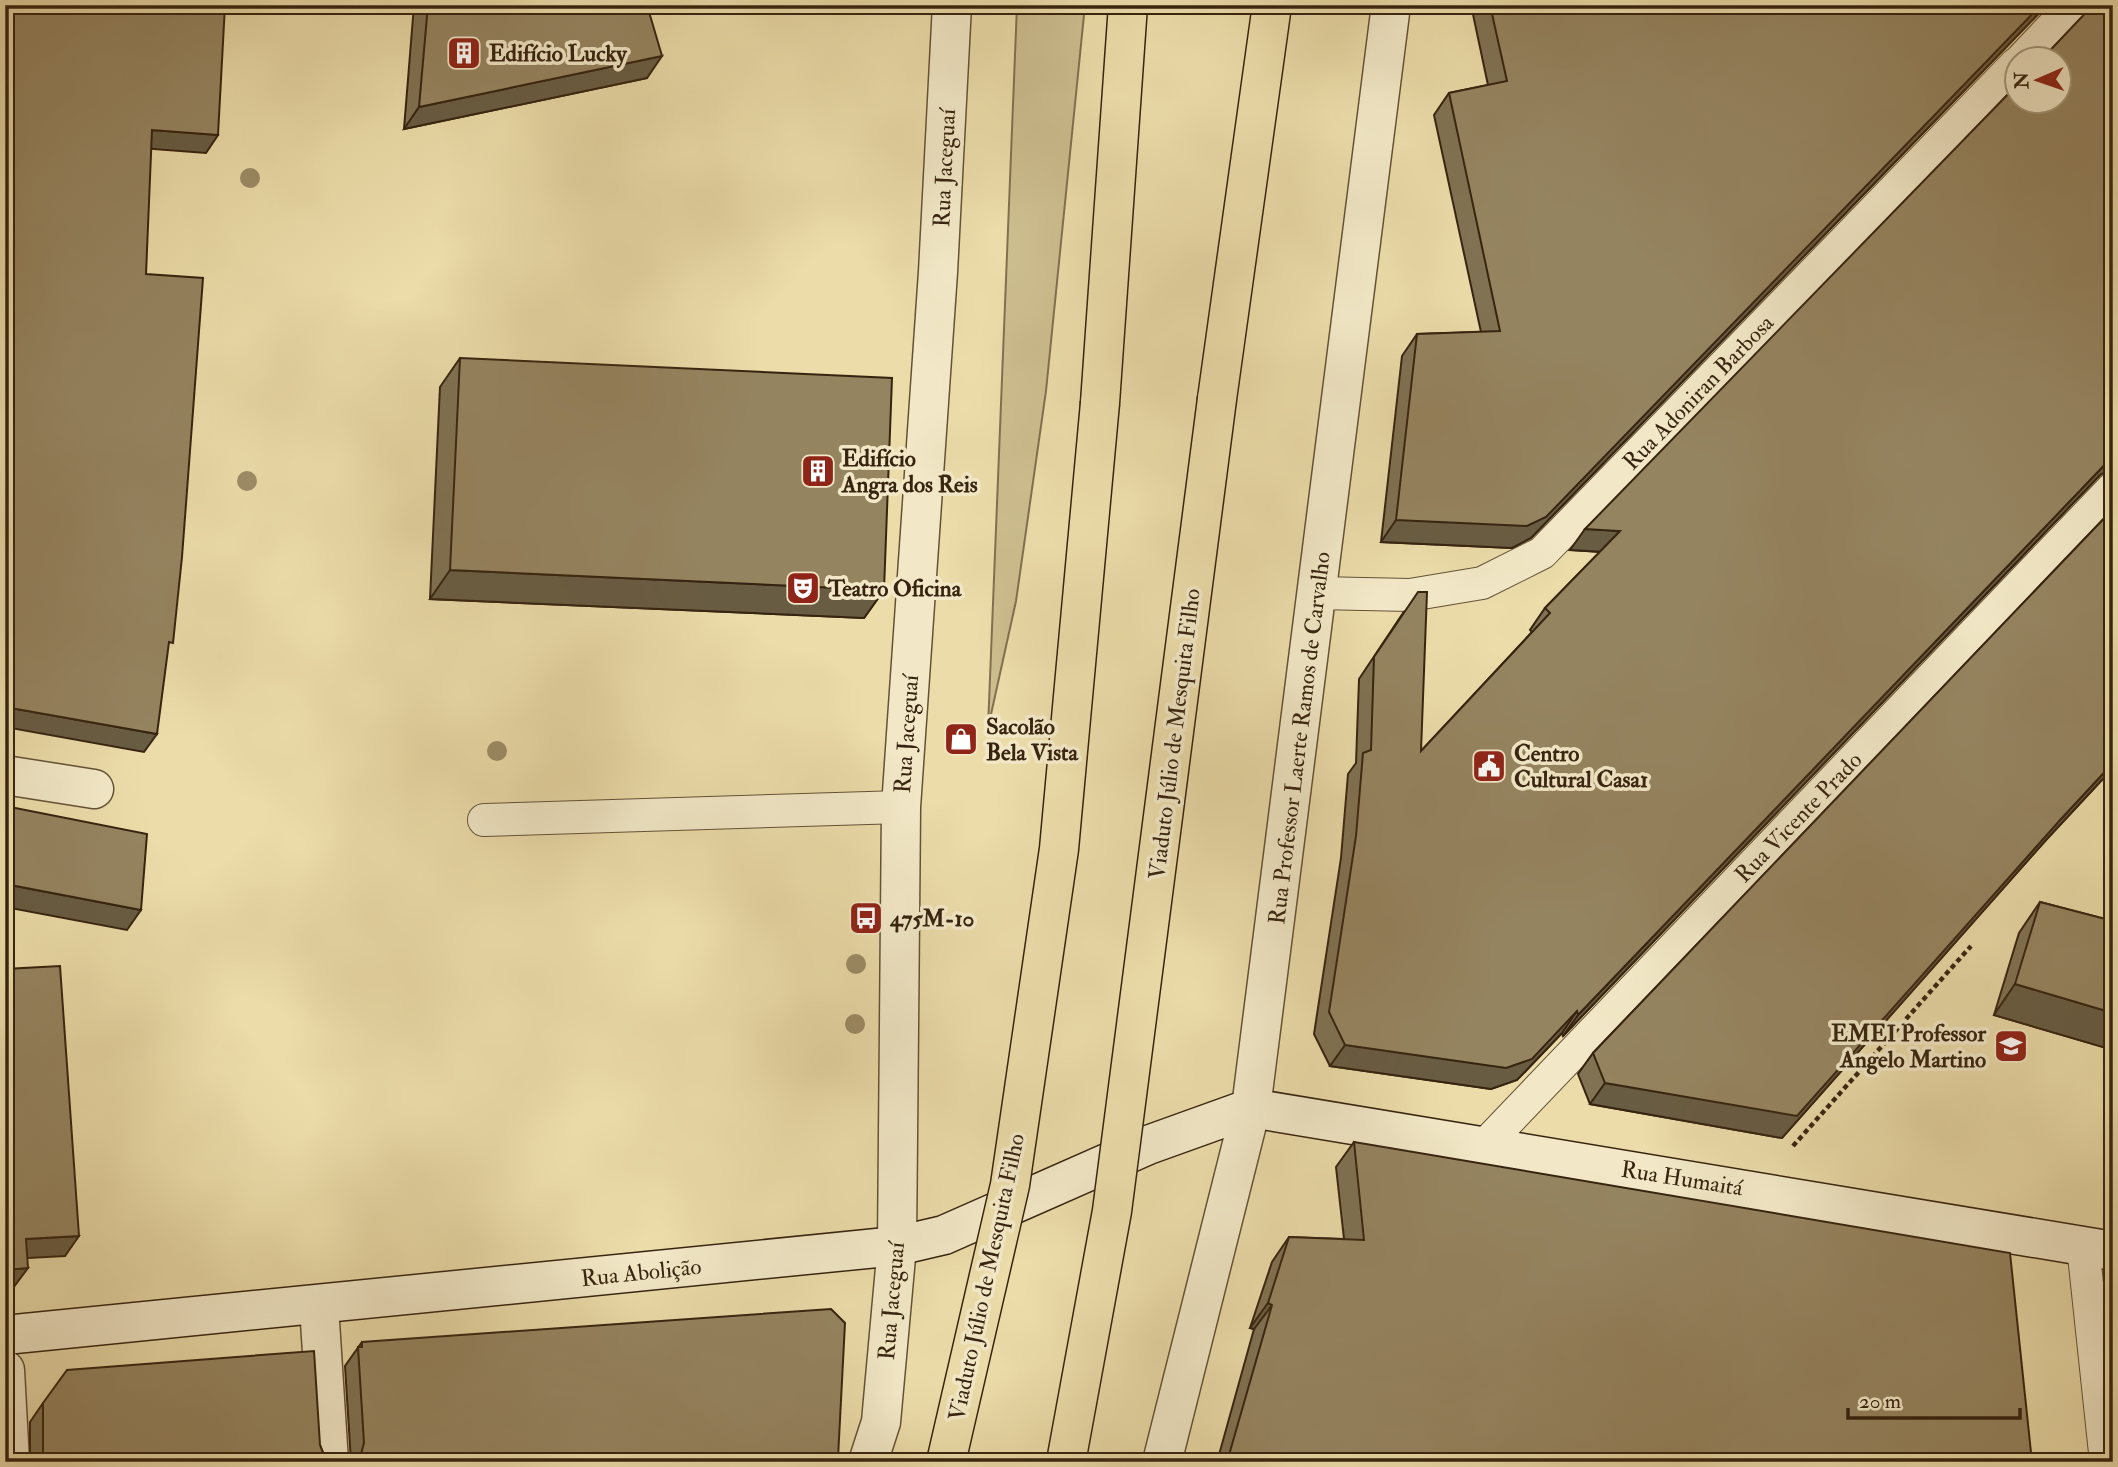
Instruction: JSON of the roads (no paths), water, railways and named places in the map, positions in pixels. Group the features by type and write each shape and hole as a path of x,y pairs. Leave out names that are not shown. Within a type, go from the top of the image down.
{"highway":[{"name":"Viaduto Júlio de Mesquita Filho","path":"946,1462 1010,1185 1055,876 1100,403 1128,5"},
{"name":"Viaduto Júlio de Mesquita Filho","path":"1066,1462 1112,1211 1217,399 1272,5"}],"street":[{"name":"Rua Jaceguaí","path":"868,1462 881,1422 897,1246 901,807 938,272 952,5"},
{"name":"Rua Professor Laerte Ramos de Carvalho","path":"1162,1462 1251,1108 1391,5"},
{"path":"5,775 94,789"},
{"name":"Rua Humaitá","path":"1251,1108 2098,1248"},
{"name":"Rua Abolição","path":"5,1335 319,1306 897,1246 944,1235 1148,1145 1251,1108"},
{"path":"319,1306 329,1462"},
{"path":"5,1370 10,1462"}],"lane":[{"path":"2034,46 2073,5"},
{"name":"Rua Adoniran Barbosa","path":"1317,593 1410,595 1482,583 1542,553 2002,79"},
{"name":"Rua Vicente Prado","path":"1484,1146 2113,488"},
{"path":"484,820 901,807"},
{"path":"2098,1248 2106,1462"}],"place":[{"name":"Edifício Lucky","path":"464,53"},
{"name":"Edifício Angra dos Reis","path":"818,471"},
{"name":"Teatro Oficina","path":"803,588"},
{"name":"Sacolão Bela Vista","path":"961,739"},
{"name":"Centro Cultural Casa1","path":"1489,766"},
{"name":"475M-10","path":"866,918"},
{"name":"EMEI Professor Angelo Martino","path":"2011,1046"}]}
